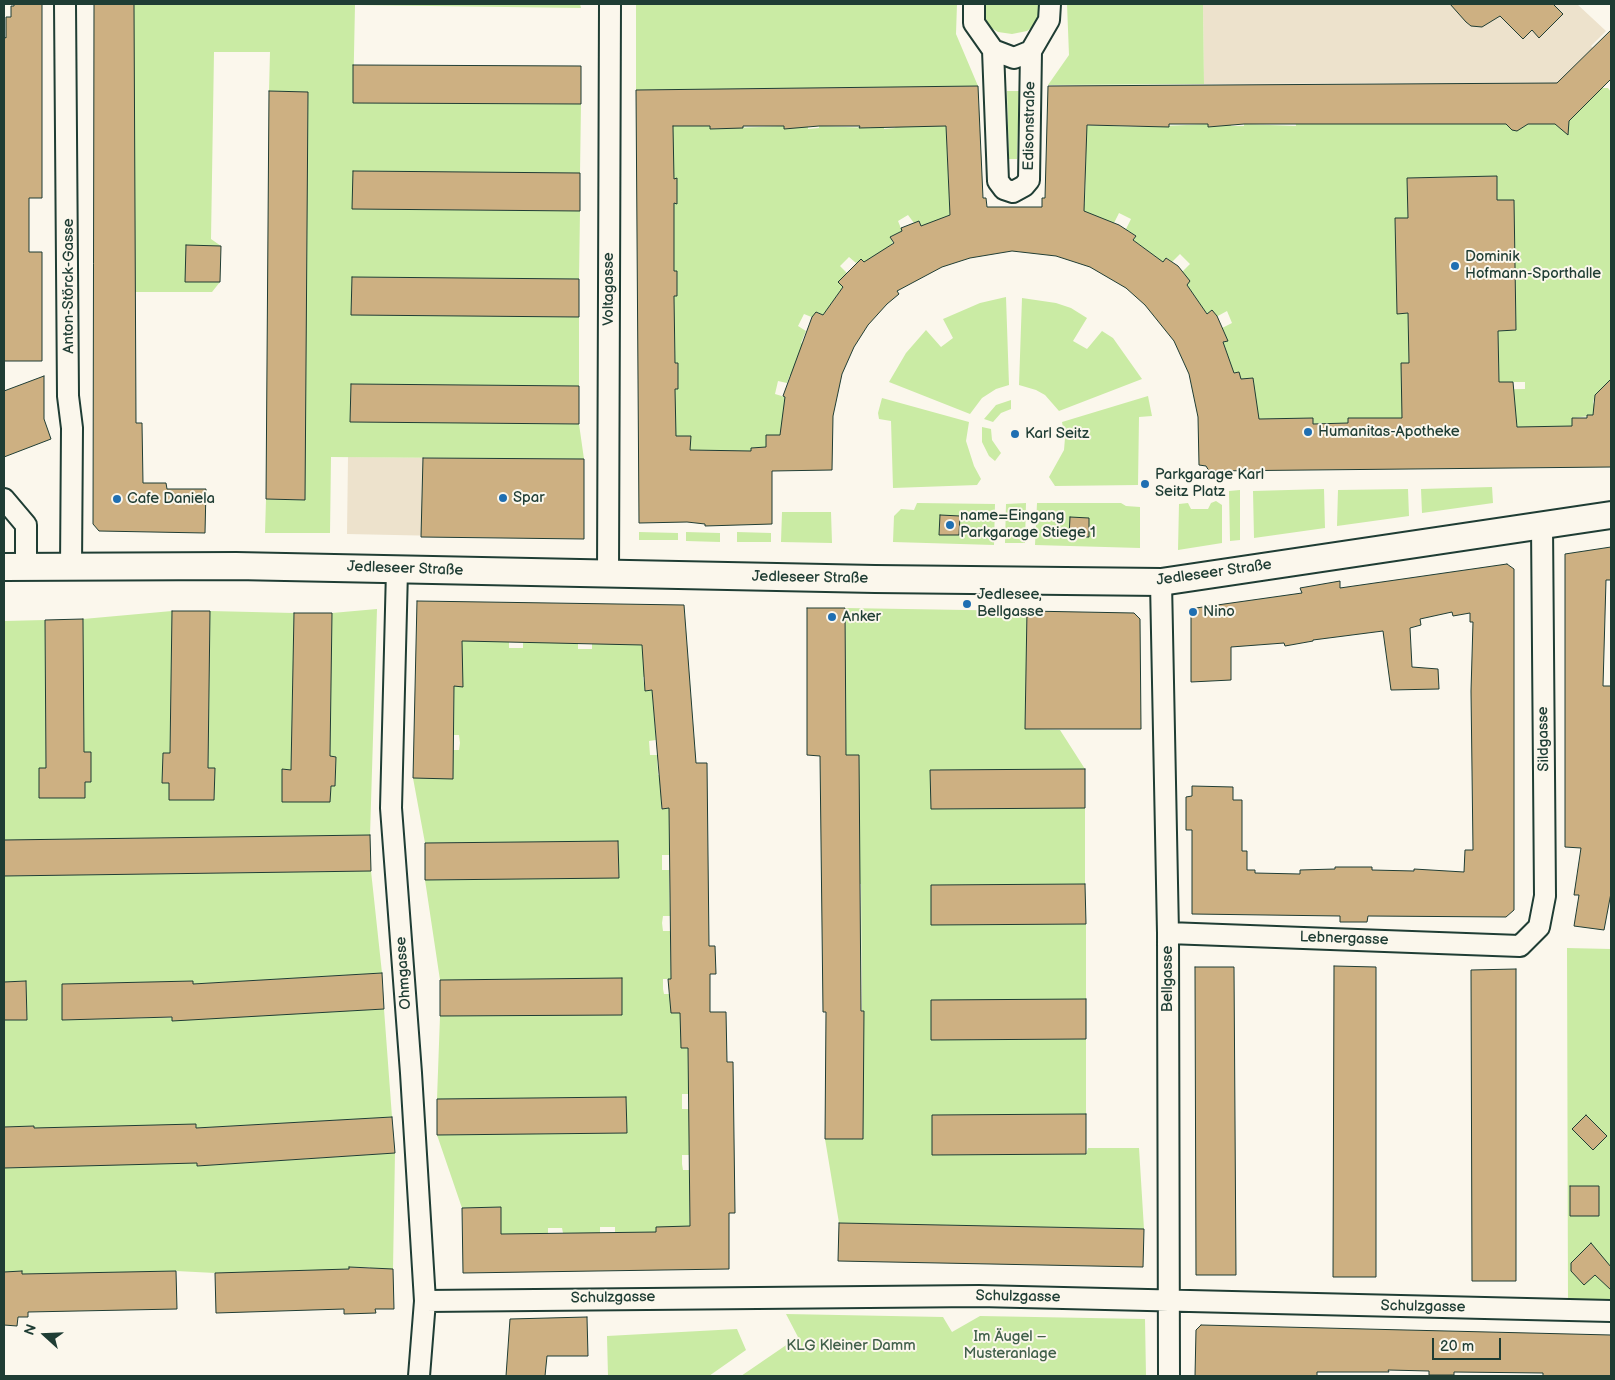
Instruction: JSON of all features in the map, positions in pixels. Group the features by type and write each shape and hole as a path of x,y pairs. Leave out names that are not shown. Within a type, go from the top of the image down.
{"street":[{"name":"Anton-Störck-Gasse","path":"65,4 68,396 72,428 71,568"},
{"name":"Voltagasse","path":"608,574 610,4"},
{"path":"974,4 974,23 993,50 1014,58 1031,51"},
{"name":"Edisonstraße","path":"993,50 998,181 1004,189 1013,192 1024,186 1029,180 1031,51 1049,20 1050,4"},
{"path":"4,499 26,526 15,567"},
{"name":"Jedleseer Straße","path":"15,567 236,566 608,574 1161,582 1611,515"},
{"name":"Sildgasse","path":"1520,946 1539,927 1546,896 1542,525"},
{"name":"Ohmgasse","path":"397,570 391,808 425,1301 419,1376"},
{"name":"Bellgasse","path":"1161,582 1168,933 1169,1376"},
{"name":"Lebnergasse","path":"1168,933 1520,946"},
{"name":"Schulzgasse","path":"425,1301 786,1296 979,1296 1611,1312"}],"shaded area":[{"path":"1203,4 1577,4 1606,31 1591,46 1593,48 1557,83 1204,84"},
{"name":"Spar","path":"348,457 584,459 584,539 347,534"}],"green space":[{"path":"134,4 580,4 581,8 355,5 353,103 581,104 580,173 353,171 353,209 580,211 579,279 352,277 351,315 579,317 579,386 351,384 350,422 579,424 584,459 331,457 330,533 265,533 266,499 304,500 308,92 269,91 270,52 214,52 211,239 221,246 186,246 186,282 220,282 212,292 134,292"},
{"path":"636,4 957,4 956,34 978,86 636,90"},
{"path":"982,4 1042,4 1040,21 1027,31 1012,34 998,32 988,26"},
{"path":"1067,4 1203,4 1204,84 1048,85 1069,55"},
{"path":"1602,88 1608,88 1611,92 1611,395 1609,393 1595,395 1593,402 1598,415 1572,418 1572,426 1517,427 1517,423 1396,418 1348,418 1348,423 1313,424 1313,418 1258,419 1253,378 1241,379 1239,372 1234,373 1223,343 1227,340 1222,328 1232,323 1227,311 1216,317 1212,310 1207,314 1187,285 1182,272 1190,264 1180,254 1172,262 1167,258 1163,262 1133,240 1136,236 1126,229 1131,219 1119,213 1114,223 1106,220 1104,224 1075,214 1085,203 1086,139 1078,125 1144,127 1208,124 1209,127 1221,126 1230,118 1231,126 1244,126 1244,124 1296,126 1295,118 1307,124 1508,124 1511,129 1517,131 1525,124 1556,123 1567,127 1569,121","holes":["1496,176 1497,200 1514,200 1516,330 1498,331 1499,382 1525,382 1525,389 1401,391 1401,363 1409,363 1408,313 1397,313 1395,218 1408,218 1407,178"]},
{"path":"1007,91 1019,91 1017,159 1009,159"},
{"path":"808,120 808,129 819,128 819,126 871,128 871,121 884,120 884,129 895,128 896,126 946,126 950,215 922,227 919,221 914,223 908,215 898,221 902,231 890,237 893,243 866,264 861,260 856,263 849,257 840,266 847,273 838,282 843,287 823,315 817,312 814,318 804,314 798,326 806,331 801,343 807,345 795,377 790,375 787,383 778,381 775,394 785,397 787,435 766,435 766,447 752,448 751,451 690,450 690,436 667,436 675,422 675,389 678,389 678,363 675,363 674,296 677,296 677,271 674,271 674,203 677,204 676,178 674,179 668,126 710,126 710,129 784,126 784,129 796,128 796,121"},
{"path":"1006,297 1009,385 996,389 982,398 970,414 889,382 906,353 926,330 941,347 953,338 943,319 980,303"},
{"path":"1022,298 1056,303 1071,308 1087,318 1073,341 1087,349 1102,331 1113,338 1142,379 1059,411 1045,395 1019,385"},
{"path":"1148,396 1152,416 1139,417 1138,485 1055,486 1049,477 1064,450 1065,438 1062,422"},
{"path":"882,398 969,422 966,441 974,466 981,479 977,485 893,488 891,421 879,419 878,413"},
{"path":"1011,400 1011,409 1001,413 993,422 984,419 996,405"},
{"path":"982,427 991,429 992,440 1001,453 995,461 989,456 982,442"},
{"path":"1492,487 1493,503 1422,513 1421,489"},
{"path":"1324,489 1325,528 1254,538 1253,491"},
{"path":"1408,489 1409,516 1337,526 1338,490"},
{"path":"1240,490 1240,540 1230,541 1229,491"},
{"path":"1216,501 1222,505 1222,543 1178,550 1179,504 1188,503 1191,509 1208,509 1211,503"},
{"path":"917,503 995,504 994,545 893,542 894,516 901,509 914,510"},
{"path":"1026,503 1025,543 1005,543 1006,504"},
{"path":"1037,503 1121,503 1126,506 1140,507 1140,548 1035,545"},
{"path":"782,512 831,512 832,543 781,542"},
{"path":"639,532 678,533 678,540 639,540"},
{"path":"686,532 720,533 720,542 686,541"},
{"path":"737,532 771,533 771,542 737,542"},
{"path":"845,608 1027,611 1025,729 1060,730 1085,769 931,770 931,809 1085,808 1085,884 931,885 931,925 1086,924 1086,999 970,1040 1086,1039 1086,1114 932,1115 932,1155 1086,1154 1088,1148 1139,1148 1144,1229 839,1223 825,1139 863,1139 861,884 859,884 846,755"},
{"path":"377,609 370,835 4,840 4,621 45,620 46,768 39,768 39,798 85,798 85,782 91,782 84,752 83,619 172,611 170,753 163,754 162,783 169,783 169,800 214,800 215,768 208,768 210,611 294,613 291,770 282,770 282,801 330,802 331,786 335,786 336,757 330,756 332,613"},
{"path":"462,641 509,641 509,648 523,648 523,641 578,642 578,649 592,649 592,642 642,644 642,646 646,647 651,676 643,677 645,691 652,690 656,740 649,741 650,755 657,755 658,775 668,776 661,794 661,809 669,808 669,855 662,855 662,870 669,870 670,916 663,916 662,923 663,931 670,931 671,979 663,979 663,989 664,994 671,994 687,1013 689,1094 682,1094 682,1109 689,1109 689,1155 682,1155 682,1164 683,1170 689,1170 690,1232 656,1227 656,1232 615,1233 615,1227 600,1227 600,1233 563,1233 562,1228 548,1228 548,1234 501,1234 501,1207 462,1208 437,1135 627,1133 626,1097 437,1099 440,1016 622,1014 621,978 440,980 425,880 619,877 618,841 425,843 413,778 453,778 453,750 459,750 460,743 459,735 454,735 454,686 460,686"},
{"path":"371,871 382,973 193,984 193,981 62,984 62,1020 193,1017 193,1019 384,1009 392,1117 196,1128 197,1166 395,1153 393,1269 349,1267 349,1270 215,1273 176,1271 22,1274 21,1272 4,1272 4,1168 35,1167 34,1126 4,1127 4,1020 27,1020 26,981 4,982 4,876"},
{"path":"1567,948 1611,949 1611,1303 1568,1303"},
{"path":"786,1314 943,1317 952,1332 980,1316 1145,1319 1146,1376 741,1376 798,1337"},
{"path":"737,1329 746,1350 709,1376 608,1376 607,1336"}],"building":[{"path":"14,4 42,4 42,198 29,198 29,252 42,252 42,361 4,361 4,37 6,38 6,17 11,17 11,6 14,6"},
{"path":"94,4 134,4 136,423 142,423 143,483 166,483 167,489 206,489 205,533 99,531 93,524"},
{"path":"1450,4 1553,4 1563,14 1539,38 1532,30 1523,39 1500,16 1482,27 1471,26"},
{"path":"1611,30 1611,79 1569,121 1568,135 1555,124 1528,124 1517,131 1512,130 1506,124 1244,124 1208,127 1208,124 1169,124 1169,127 1087,125 1084,211 1119,225 1136,236 1133,240 1163,262 1166,258 1178,266 1190,281 1187,285 1207,314 1212,310 1217,316 1228,341 1223,342 1234,373 1239,372 1241,379 1253,378 1259,419 1313,418 1313,424 1348,423 1348,418 1402,418 1401,363 1409,363 1408,313 1397,314 1395,218 1408,218 1407,178 1497,176 1497,200 1514,200 1516,330 1498,331 1499,382 1513,382 1517,427 1572,426 1572,418 1587,418 1587,415 1593,415 1595,395 1611,379 1611,467 1209,471 1206,466 1199,465 1198,417 1189,374 1174,341 1145,305 1126,288 1090,267 1056,256 1012,251 970,258 942,267 897,291 899,294 868,325 854,347 842,374 833,416 832,470 772,471 772,524 705,526 705,524 687,522 639,523 636,90 978,86 983,198 986,198 987,207 1042,207 1042,198 1045,198 1048,86 1557,83","holes":["673,126 710,126 710,129 743,128 743,126 784,126 784,129 819,126 860,126 859,128 946,126 950,215 921,226 919,221 901,228 902,231 890,237 894,243 864,262 861,259 838,282 843,287 823,315 816,312 812,317 783,396 785,397 780,435 766,435 766,447 751,448 751,451 690,450 691,436 676,436 675,389 678,389 678,363 675,363 674,296 677,296 677,271 674,271 674,203 677,204 677,178 674,179"]},
{"path":"353,65 581,66 581,104 353,103"},
{"path":"269,91 308,92 305,500 266,499"},
{"path":"353,171 580,173 580,211 352,209"},
{"path":"186,245 221,246 220,282 185,282"},
{"path":"352,277 579,279 579,317 351,315"},
{"path":"44,376 44,419 51,439 4,457 4,391"},
{"path":"351,384 579,386 579,424 350,422"},
{"name":"Spar","path":"423,458 584,459 584,539 421,537"},
{"name":"name=Eingang Parkgarage Stiege 1","path":"940,515 960,516 959,535 939,535"},
{"path":"1070,517 1089,518 1089,537 1069,537"},
{"path":"1611,547 1611,580 1606,580 1603,686 1611,686 1611,893 1604,930 1574,926 1579,895 1574,895 1581,848 1565,847 1565,554"},
{"path":"1507,564 1514,569 1514,910 1506,917 1368,916 1367,922 1340,922 1340,916 1192,914 1192,830 1186,830 1186,797 1192,796 1192,786 1233,787 1233,800 1242,800 1242,851 1247,851 1247,870 1255,870 1255,873 1300,874 1300,870 1335,869 1335,867 1372,867 1372,870 1414,871 1414,869 1464,872 1465,850 1473,850 1471,691 1473,622 1470,622 1470,613 1453,616 1452,612 1420,619 1421,625 1410,628 1412,667 1438,669 1439,689 1391,690 1383,631 1313,640 1285,646 1284,643 1231,647 1231,680 1191,682 1191,615 1196,608 1302,593 1300,588 1340,581 1340,588"},
{"path":"417,601 684,605 696,763 707,763 709,946 715,946 716,974 710,974 710,1012 726,1012 727,1062 733,1062 735,1213 729,1213 729,1269 463,1273 462,1208 501,1207 501,1234 656,1232 656,1227 690,1226 688,1048 681,1048 680,1013 671,1013 668,979 671,979 669,808 662,809 652,690 645,691 642,645 462,641 463,687 454,686 453,779 413,778"},
{"path":"807,608 845,608 846,755 859,755 861,1011 864,1011 863,1139 825,1139 826,1012 823,1012 820,756 807,755"},
{"path":"172,611 210,611 208,768 215,768 214,800 169,800 169,783 162,783 163,753 170,753"},
{"path":"1027,611 1134,613 1140,619 1141,729 1025,729"},
{"path":"294,613 332,613 330,756 336,757 335,786 331,786 330,802 282,802 282,769 291,770"},
{"path":"83,619 84,752 91,752 91,782 85,782 85,798 39,798 39,768 46,768 45,620"},
{"path":"1085,769 1085,808 931,809 930,770"},
{"path":"370,835 371,871 4,876 4,840"},
{"path":"618,841 619,878 425,880 425,843"},
{"path":"1085,884 1086,924 931,925 931,885"},
{"path":"1334,966 1376,967 1376,1277 1333,1277"},
{"path":"1195,967 1234,967 1236,1275 1196,1275"},
{"path":"1516,969 1516,1281 1472,1281 1471,970"},
{"path":"382,973 384,1009 172,1021 172,1017 62,1020 62,984 193,981 193,984"},
{"path":"622,978 622,1015 440,1016 440,980"},
{"path":"26,981 27,1020 4,1020 4,982"},
{"path":"1086,999 1086,1039 931,1040 931,1000"},
{"path":"626,1097 627,1133 437,1135 437,1099"},
{"path":"1086,1114 1086,1154 932,1155 932,1115"},
{"path":"1586,1115 1607,1136 1593,1150 1572,1129"},
{"path":"392,1117 395,1153 197,1166 197,1163 4,1168 4,1127 196,1124 196,1128"},
{"path":"1570,1186 1599,1186 1599,1216 1570,1216"},
{"path":"839,1223 1144,1229 1143,1267 838,1261"},
{"path":"1591,1243 1611,1267 1611,1290 1595,1275 1584,1285 1571,1271 1571,1263"},
{"path":"349,1267 393,1269 394,1309 375,1309 376,1313 344,1314 344,1309 216,1313 215,1273 349,1269"},
{"path":"22,1271 22,1274 176,1271 177,1309 28,1312 28,1317 18,1317 17,1326 4,1325 4,1272"},
{"path":"587,1317 588,1356 547,1356 545,1376 506,1376 510,1319"},
{"path":"1201,1325 1611,1335 1611,1376 1543,1376 1543,1373 1454,1372 1454,1375 1429,1375 1429,1371 1388,1370 1389,1372 1317,1372 1317,1376 1195,1376 1196,1330"}],"place":[{"name":"Dominik Hofmann-Sporthalle","path":"1455,266"},
{"name":"Humanitas-Apotheke","path":"1308,432"},
{"name":"Karl Seitz","path":"1015,434"},
{"name":"Parkgarage Karl Seitz Platz","path":"1145,484"},
{"name":"Spar","path":"503,498"},
{"name":"Cafe Daniela","path":"117,499"},
{"name":"name=Eingang Parkgarage Stiege 1","path":"950,525"},
{"name":"Jedlesee, Bellgasse","path":"967,604"},
{"name":"Nino","path":"1193,612"},
{"name":"Anker","path":"832,617"}],"park label":[{"name":"KLG Kleiner Damm","path":"851,1346"},
{"name":"Im Äugel – Musteranlage","path":"1010,1346"}]}
